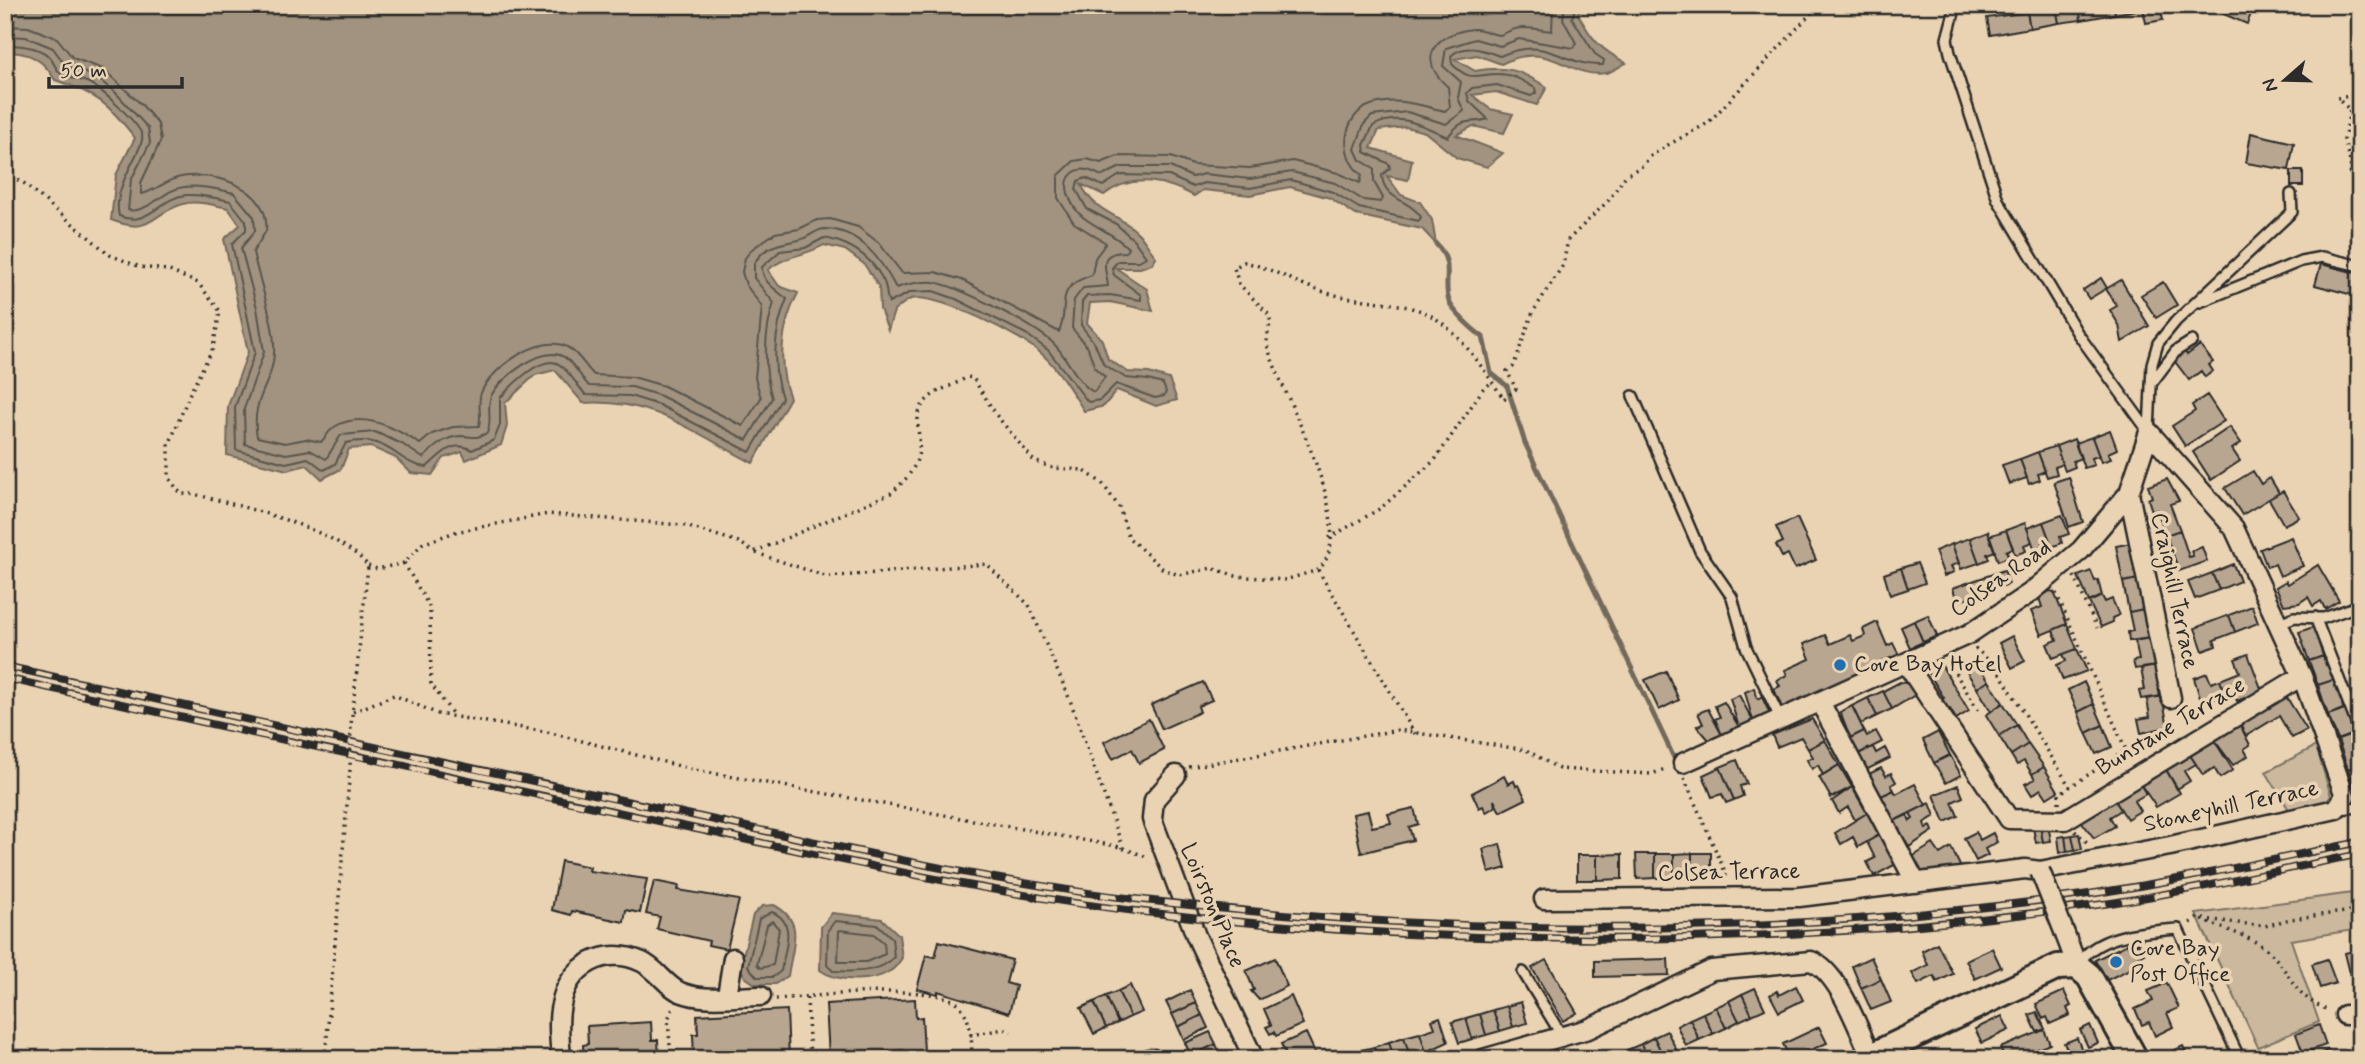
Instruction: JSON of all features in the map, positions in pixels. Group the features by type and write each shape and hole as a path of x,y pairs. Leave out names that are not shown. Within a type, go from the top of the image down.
{"street":[{"name":"Colsea Road","path":"1683,763 1969,634 2050,578 2068,562 2129,494 2149,432"},
{"name":"Stoneyhill Terrace","path":"2040,871 2210,838 2336,809 2345,796 2302,676 2280,623 2234,528 2149,432"},
{"name":"Craighill Terrace","path":"2129,494 2174,687"},
{"path":"1906,663 2009,819 2062,820"},
{"name":"Bunstane Terrace","path":"2062,820 2302,676"},
{"path":"1821,702 1916,883 2025,869 2040,871 2077,966 2090,976 2135,1059"},
{"name":"Loirston Place","path":"1176,775 1154,800 1152,819 1166,864 1196,936 1254,1059"},
{"name":"Colsea Terrace","path":"1544,899 1799,897 1916,883"},
{"path":"561,1059 560,1006 574,974 586,964 617,954 646,964 680,992 705,998 761,996"},
{"path":"727,996 733,958"},
{"path":"1483,1059 1588,1029 1712,970 1811,961 1825,966 1834,980 1868,1057 2058,967 2077,966"}],"lane":[{"path":"1956,5 1947,39 1950,53 1998,200 2078,334 2149,432"},
{"path":"2149,432 2150,385 2158,343 2176,321 2292,212 2291,194"},
{"path":"2195,304 2301,261 2322,257 2360,266"},
{"path":"2150,385 2176,351 2192,341"},
{"path":"1633,396 1700,551 1732,597 1746,647 1781,720"},
{"path":"2280,623 2294,617 2323,618 2360,605"},
{"path":"2315,617 2360,733"},
{"path":"2336,809 2360,807"},
{"path":"2077,966 2089,951 2118,937 2178,929 2240,1059"},
{"path":"1523,971 1562,1036"}],"path":[{"path":"754,552 891,493 908,479 914,467 920,441 918,416 923,405 947,385 958,384 967,377 973,378 997,416 1034,461 1053,468 1083,470 1102,483 1119,507 1129,538 1163,569 1180,575 1212,568 1236,576 1285,580 1318,570 1328,553 1331,519 1322,477 1286,397 1267,344 1270,316 1239,284 1234,268 1238,263 1256,264 1326,293 1416,309 1431,316 1457,336 1504,399 1516,389 1507,370 1513,367 1533,312 1563,265 1568,240 1597,212 1615,187 1624,182 1626,175 1644,165 1659,151 1708,123 1819,5"},
{"path":"2360,95 2337,97 2350,110 2344,140 2351,165 2349,172 2360,186"},
{"path":"5,173 25,184 110,255 140,267 167,270 198,283 220,311 213,348 190,393 169,445 169,478 181,494 194,494 307,528 361,556 368,566 377,569 404,563 422,544 455,532 548,514 682,525 739,542 754,552 828,577 986,564 1029,606 1070,700 1123,848"},
{"path":"1329,538 1381,508 1435,460 1483,389 1491,383"},
{"path":"2068,562 2097,628"},
{"path":"404,563 430,608 431,684 454,716"},
{"path":"325,1059 353,712 368,566"},
{"path":"1318,570 1416,735"},
{"path":"2050,578 2126,750 2059,794 2062,820"},
{"path":"1969,634 1976,650 1996,667 2070,787"},
{"path":"1940,647 1978,710"},
{"path":"353,712 394,695 438,714 547,732 695,770 1123,848 1166,864"},
{"path":"1176,775 1184,768 1398,730 1416,735 1526,750 1559,769 1652,774 1683,763 1684,783 1726,874 1724,899"},
{"path":"2178,929 2198,918 2265,926 2290,919 2360,910"},
{"path":"2198,918 2260,944 2310,1003 2352,1015"},
{"path":"761,996 768,1000 916,991 927,994 956,1003 967,1018 971,1059"},
{"path":"671,1059 668,1019 680,992"},
{"path":"807,997 810,1059"},
{"path":"970,1035 1004,1029 1011,1032"}],"shaded area":[{"path":"2316,746 2331,796 2323,806 2291,813 2266,772"},
{"path":"2360,892 2360,929 2291,940 2319,1022 2258,1047 2196,914"}],"water":[{"path":"5,5 1584,5 1578,14 1592,37 1626,63 1608,72 1593,74 1533,55 1518,57 1501,64 1477,55 1455,59 1475,71 1513,70 1547,87 1537,105 1496,92 1472,95 1490,109 1513,114 1504,133 1473,126 1456,135 1503,153 1487,167 1457,158 1425,132 1406,127 1379,130 1371,148 1412,160 1408,180 1387,176 1401,195 1420,202 1432,220 1436,244 1422,229 1356,215 1330,198 1290,187 1250,195 1203,190 1194,196 1159,183 1136,182 1114,188 1104,195 1081,184 1093,201 1139,234 1156,257 1152,264 1140,268 1116,268 1147,289 1153,311 1110,302 1090,303 1087,323 1102,340 1108,359 1128,372 1149,373 1169,379 1177,400 1156,406 1117,390 1104,406 1084,411 1054,367 1033,347 979,318 940,302 909,300 894,311 888,330 880,309 879,287 864,264 845,250 824,245 781,261 768,270 779,286 798,293 788,318 783,345 783,372 790,398 753,463 652,412 608,403 583,403 555,370 535,375 505,403 507,426 501,445 466,460 462,452 444,458 432,475 411,473 396,458 371,447 349,449 341,469 322,479 307,465 287,470 227,455 228,406 248,352 224,239 240,225 228,208 200,203 188,203 172,208 143,225 135,226 111,220 116,175 135,138 101,101 55,80 35,58 22,53 5,52"},
{"path":"774,905 784,912 794,927 794,945 788,976 775,984 755,984 745,977 740,968 753,915 762,906"},
{"path":"832,913 882,919 899,935 902,958 897,965 874,978 854,980 835,977 820,970 821,927"}],"building":[{"path":"2079,5 2081,20 2059,23 2056,7"},
{"path":"2079,5 2114,5 2115,14 2081,20"},
{"path":"2114,5 2161,5 2154,6 2155,11 2161,11 2163,20 2146,23 2143,9 2115,14"},
{"path":"2224,5 2244,5 2253,9 2247,24 2221,13"},
{"path":"2056,7 2059,23 2030,28 2027,12"},
{"path":"2027,12 2030,28 1990,35 1987,18"},
{"path":"2251,133 2294,143 2289,170 2246,163"},
{"path":"2291,171 2303,171 2303,186 2291,186"},
{"path":"2321,264 2360,274 2360,297 2315,285"},
{"path":"2101,278 2107,288 2089,299 2083,290"},
{"path":"2121,280 2149,326 2122,342 2119,325 2110,310 2117,306 2106,289"},
{"path":"2163,282 2177,305 2156,318 2141,295"},
{"path":"2200,345 2213,362 2209,365 2213,371 2205,377 2201,371 2189,380 2173,359 2184,350 2187,355"},
{"path":"2207,395 2224,421 2185,446 2172,426 2195,411 2192,405"},
{"path":"2230,427 2241,443 2232,449 2240,461 2211,480 2193,452"},
{"path":"2110,430 2117,449 2108,453 2111,459 2101,462 2092,437"},
{"path":"2092,437 2099,456 2091,458 2094,465 2084,468 2075,443"},
{"path":"2074,439 2081,458 2073,461 2075,467 2065,471 2056,446"},
{"path":"2056,446 2062,464 2055,467 2057,474 2047,477 2038,452"},
{"path":"2038,452 2045,471 2038,474 2040,480 2029,484 2020,459"},
{"path":"2020,459 2027,478 2009,484 2002,465"},
{"path":"2253,471 2261,484 2270,478 2279,493 2242,515 2225,488"},
{"path":"2069,477 2083,522 2069,527 2054,482"},
{"path":"2167,479 2179,501 2170,504 2180,530 2166,535 2157,510 2152,511 2148,499 2152,497 2148,486"},
{"path":"2283,491 2299,517 2284,525 2269,499"},
{"path":"2062,515 2069,534 2060,537 2062,543 2052,547 2043,522"},
{"path":"1797,518 1816,560 1795,569 1788,554 1782,557 1776,545 1783,542 1776,527"},
{"path":"2043,522 2050,541 2043,543 2046,549 2036,553 2027,528"},
{"path":"2025,523 2032,542 2024,545 2026,551 2015,555 2006,530"},
{"path":"2006,530 2013,548 2006,551 2009,557 1998,561 1989,536"},
{"path":"2180,530 2189,557 2193,556 2191,551 2202,547 2207,561 2179,571 2166,535"},
{"path":"1988,531 1995,551 1987,554 1989,559 1979,563 1970,538"},
{"path":"2291,537 2303,566 2280,576 2275,564 2267,567 2260,549"},
{"path":"1970,538 1979,563 1961,569 1952,544"},
{"path":"2132,543 2138,579 2123,582 2116,546"},
{"path":"1952,544 1959,563 1951,566 1954,572 1944,576 1935,551"},
{"path":"1917,563 1925,583 1908,589 1901,568"},
{"path":"2233,564 2240,581 2219,590 2212,573"},
{"path":"2318,565 2339,601 2325,609 2321,601 2313,606 2308,597 2299,603 2284,605 2276,587 2286,581 2288,584"},
{"path":"1901,568 1908,589 1890,595 1884,574"},
{"path":"2004,570 2009,584 1957,602 1953,588"},
{"path":"2091,571 2095,581 2098,580 2102,596 2089,602 2078,576"},
{"path":"2212,573 2219,590 2195,599 2188,582"},
{"path":"2138,579 2144,609 2129,612 2123,582"},
{"path":"2050,591 2054,592 2067,624 2041,635 2031,611 2042,607 2039,598"},
{"path":"2102,596 2105,602 2112,599 2119,615 2112,618 2113,622 2101,627 2089,602"},
{"path":"2252,606 2258,623 2235,632 2229,615"},
{"path":"2144,609 2150,638 2129,641 2128,632 2133,631 2129,612"},
{"path":"1928,615 1937,636 1923,642 1914,621"},
{"path":"2229,615 2235,632 2214,640 2216,646 2203,651 2195,628"},
{"path":"1914,621 1923,642 1910,648 1901,627"},
{"name":"Cove Bay Hotel","path":"1877,622 1887,646 1893,643 1900,657 1782,708 1774,689 1780,686 1777,680 1787,675 1785,670 1810,659 1804,644 1825,635 1830,644 1850,635 1853,641 1865,636 1863,629"},
{"path":"2067,624 2077,649 2053,658 2047,644 2057,640 2053,630"},
{"path":"2313,627 2322,644 2319,644 2323,656 2309,661 2299,632"},
{"path":"2012,636 2025,661 2012,668 1999,643"},
{"path":"2150,638 2156,666 2135,669 2133,661 2139,660 2135,641"},
{"path":"2077,649 2087,671 2063,680 2057,665 2066,661 2063,654"},
{"path":"2248,654 2262,691 2237,701 2233,692 2225,695 2220,680 2240,672 2235,659"},
{"path":"1936,656 1969,711 1956,719 1950,709 1946,712 1939,701 1944,698 1923,664"},
{"path":"2323,656 2326,665 2330,663 2333,680 2318,685 2309,661"},
{"path":"1975,659 1989,681 1977,688 1963,666"},
{"path":"2156,666 2162,696 2141,699 2139,691 2145,690 2141,669"},
{"path":"1666,671 1679,700 1659,710 1645,680"},
{"path":"2207,673 2211,683 2220,680 2225,695 2202,704 2194,678"},
{"path":"2333,680 2337,692 2340,690 2343,709 2328,715 2318,685"},
{"path":"1989,681 2003,703 1991,711 1977,688"},
{"path":"1203,682 1212,700 1198,706 1200,712 1162,729 1151,705"},
{"path":"1900,682 1910,684 1915,695 1892,709 1883,691"},
{"path":"2084,682 2094,704 2078,712 2068,690"},
{"path":"1754,688 1758,699 1762,697 1770,714 1753,721 1745,692"},
{"path":"1883,691 1892,709 1877,716 1868,698"},
{"path":"2284,693 2307,730 2292,738 2279,716 2246,736 2238,721"},
{"path":"1739,695 1753,721 1739,727 1730,699"},
{"path":"2162,696 2168,727 2141,733 2138,719 2150,717 2147,699"},
{"path":"1868,698 1877,716 1861,724 1852,706"},
{"path":"1724,702 1739,727 1722,735 1715,719 1720,717 1715,706"},
{"path":"2003,703 2017,725 1999,736 1986,715"},
{"path":"2094,704 2103,725 2086,733 2078,712"},
{"path":"1852,706 1864,731 1850,738 1840,712"},
{"path":"1708,709 1722,735 1709,740 1697,726 1703,724 1698,713"},
{"path":"2345,709 2354,734 2338,740 2328,715"},
{"path":"1149,719 1164,750 1139,763 1132,749 1113,759 1104,742"},
{"path":"1812,719 1825,740 1808,749 1801,737 1777,747 1772,735"},
{"path":"2238,721 2250,745 2244,749 2248,756 2233,765 2212,737"},
{"path":"2017,725 2028,744 2011,755 1999,736"},
{"path":"2103,725 2112,747 2096,754 2086,733"},
{"path":"1864,731 1867,736 1876,731 1882,742 1858,754 1850,738"},
{"path":"1938,732 1950,755 1934,763 1923,740"},
{"path":"2352,735 2355,745 2360,744 2360,765 2348,769 2338,740"},
{"path":"2212,737 2233,770 2220,778 2214,768 2203,775 2188,752"},
{"path":"1825,740 1839,765 1823,775 1818,765 1812,769 1807,760 1813,757 1808,749"},
{"path":"2028,744 2044,767 2032,774 2024,761 2017,765 2011,755"},
{"path":"1873,747 1876,753 1885,748 1890,758 1866,770 1858,754"},
{"path":"2188,752 2196,764 2184,771 2190,781 2177,789 2164,766"},
{"path":"1950,755 1961,775 1946,783 1934,763"},
{"path":"1737,760 1747,784 1740,786 1743,796 1734,800 1720,767"},
{"path":"1839,765 1852,787 1831,798 1819,777"},
{"path":"2360,765 2360,802 2348,769"},
{"path":"2164,766 2180,793 2156,807 2139,782"},
{"path":"1720,767 1734,800 1726,803 1722,794 1712,797 1703,775"},
{"path":"2044,767 2058,791 2047,798 2041,789 2032,795 2025,784 2035,779 2032,774"},
{"path":"1881,768 1886,776 1891,773 1896,782 1891,785 1894,790 1879,797 1867,775"},
{"path":"1504,776 1508,784 1514,781 1516,786 1519,785 1526,799 1500,812 1494,800 1495,807 1486,812 1483,806 1479,808 1472,793"},
{"path":"2139,782 2146,794 2134,801 2140,811 2127,819 2113,797"},
{"path":"1915,784 1926,805 1892,822 1879,797 1894,790 1896,794"},
{"path":"1958,785 1963,797 1952,802 1958,816 1945,822 1934,795"},
{"path":"1852,787 1867,813 1855,820 1848,807 1839,813 1832,801"},
{"path":"2113,797 2121,810 2110,817 2115,826 2094,838 2079,818"},
{"path":"1930,803 1935,816 1924,823 1926,829 1931,826 1933,831 1906,849 1892,822 1907,815 1910,821 1913,819 1910,813"},
{"path":"1414,808 1418,824 1409,827 1413,840 1361,853 1353,814 1368,811 1372,827 1391,823 1388,814"},
{"path":"1867,813 1879,835 1858,847 1853,837 1841,844 1835,833"},
{"path":"2048,825 2051,841 2043,842 2040,826"},
{"path":"2040,826 2043,842 2036,843 2033,828"},
{"path":"1976,832 1980,840 1993,833 1997,842 1985,849 1988,855 1976,861 1964,838"},
{"path":"2079,834 2082,849 2075,850 2072,835"},
{"path":"1879,835 1896,864 1874,876 1867,862 1875,858 1867,842"},
{"path":"2072,835 2075,850 2067,851 2065,836"},
{"path":"2065,836 2067,851 2060,853 2058,837"},
{"path":"1500,844 1506,868 1489,873 1483,849"},
{"path":"1933,844 1940,854 1951,847 1962,870 1922,877 1912,857"},
{"path":"1692,853 1711,853 1711,878 1692,878"},
{"path":"1692,853 1692,878 1674,878 1674,854"},
{"path":"1622,854 1622,879 1597,880 1597,855"},
{"path":"1636,854 1655,854 1655,878 1637,879"},
{"path":"1655,854 1674,854 1674,878 1655,878"},
{"path":"1577,855 1597,855 1597,880 1577,880"},
{"path":"561,861 590,867 589,871 647,879 640,913 626,910 624,922 572,911 571,915 552,910"},
{"path":"654,881 679,886 678,890 739,900 727,949 708,945 709,941 657,929 660,917 646,914"},
{"path":"939,941 1012,960 1006,983 1016,986 1009,1013 938,991 938,994 917,989 926,955 935,957"},
{"path":"1937,943 1953,974 1937,982 1934,976 1918,984 1912,973 1928,965 1922,951"},
{"name":"Cove Bay Post Office","path":"2138,943 2144,954 2135,958 2138,965 2105,981 2095,960 2127,944 2129,947"},
{"path":"1992,948 2001,967 1975,979 1966,960"},
{"path":"2357,950 2360,975 2351,977 2345,953"},
{"path":"1871,957 1881,979 1861,988 1852,966"},
{"path":"1275,958 1287,986 1259,1000 1251,991 1254,990 1246,971"},
{"path":"1668,959 1669,975 1595,977 1595,961"},
{"path":"2327,959 2336,983 2320,988 2312,964"},
{"path":"1546,960 1577,1013 1563,1021 1532,968"},
{"path":"1881,979 1891,1002 1871,1010 1861,988"},
{"path":"2167,983 2179,1008 2167,1013 2173,1027 2155,1036 2149,1022 2142,1025 2135,1009 2153,1001 2148,991"},
{"path":"1130,985 1142,1012 1130,1017 1118,991"},
{"path":"1796,986 1803,1000 1779,1012 1770,995 1777,991 1779,995"},
{"path":"1755,988 1765,1009 1752,1015 1742,994"},
{"path":"1190,990 1196,1003 1172,1014 1166,1002"},
{"path":"1118,991 1130,1017 1118,1023 1106,996"},
{"path":"2064,991 2071,1006 2067,1008 2070,1015 2050,1024 2047,1017 2043,1019 2036,1004"},
{"path":"1742,994 1752,1015 1739,1021 1729,1001"},
{"path":"1106,996 1118,1023 1106,1028 1094,1002"},
{"path":"1291,996 1303,1024 1276,1036 1274,1032 1270,1034 1266,1027 1271,1025 1264,1009"},
{"path":"915,999 916,1018 922,1017 924,1051 903,1050 829,1057 826,1004"},
{"path":"1729,1001 1739,1021 1726,1028 1716,1007"},
{"path":"1094,1002 1106,1028 1094,1034 1081,1008"},
{"path":"1521,1002 1527,1023 1513,1027 1507,1006"},
{"path":"1196,1003 1202,1015 1178,1027 1172,1014"},
{"path":"1507,1006 1513,1027 1500,1031 1493,1010"},
{"path":"1716,1007 1726,1028 1713,1034 1703,1013"},
{"path":"787,1010 789,1059 694,1059 693,1034 698,1034 697,1015"},
{"path":"1493,1010 1500,1031 1486,1035 1480,1014"},
{"path":"2037,1012 2045,1029 2037,1032 2029,1015"},
{"path":"1703,1013 1713,1034 1699,1040 1690,1019"},
{"path":"1480,1014 1486,1035 1472,1039 1466,1018"},
{"path":"1202,1015 1208,1028 1184,1040 1178,1027"},
{"path":"2002,1016 2009,1030 1982,1043 1975,1029"},
{"path":"1440,1017 1448,1042 1426,1052 1420,1033 1435,1028 1432,1020"},
{"path":"1466,1018 1472,1039 1459,1043 1452,1022"},
{"path":"1690,1019 1699,1040 1686,1046 1677,1026"},
{"path":"651,1022 652,1040 658,1040 659,1059 584,1059 583,1045 588,1044 587,1026"},
{"path":"2090,1025 2098,1043 2088,1047 2080,1030"},
{"path":"2319,1025 2326,1045 2303,1053 2296,1034"},
{"path":"1819,1027 1827,1043 1790,1059 1783,1044"},
{"path":"2044,1030 2050,1044 2013,1059 2005,1059 2000,1048"},
{"path":"1667,1031 1677,1051 1664,1058 1654,1037"},
{"path":"1210,1032 1216,1044 1191,1056 1185,1043"},
{"path":"1306,1033 1318,1059 1288,1059 1281,1044"},
{"path":"1420,1033 1426,1052 1410,1057 1404,1037"},
{"path":"1404,1037 1410,1057 1394,1059 1389,1042"},
{"path":"1654,1037 1664,1058 1662,1059 1648,1059 1641,1044"},
{"path":"2077,1038 2083,1053 2073,1059 2045,1059 2067,1049 2064,1043"},
{"path":"1389,1042 1394,1059 1377,1059 1374,1047"},
{"path":"1216,1044 1221,1057 1193,1059 1191,1056"},
{"path":"1641,1044 1648,1059 1631,1059 1627,1050"},
{"path":"2183,1046 2189,1059 2167,1059 2165,1055"},
{"path":"1374,1047 1377,1059 1360,1059 1358,1051"},
{"path":"1627,1050 1631,1059 1604,1057 1612,1052 1614,1057"},
{"path":"2328,1050 2335,1059 2314,1059 2313,1057"},
{"path":"1601,1052 1604,1059 1580,1059 1592,1056"},
{"path":"1930,1052 1946,1055 1945,1059 1929,1059"}],"waterway":[{"path":"1436,244 1447,266 1449,301 1459,315 1483,337 1491,373 1507,386 1525,443 1675,760"}],"railway":[{"path":"5,666 919,864 1144,900 1380,921 1617,928 1854,919 1972,909 2123,889 2360,842"},
{"path":"5,678 919,876 1088,905 1262,924 1498,937 1617,939 1854,930 1972,920 2123,901 2360,854"}],"place":[{"name":"Cove Bay Hotel","path":"1840,665"},
{"name":"Cove Bay Post Office","path":"2116,962"}]}
